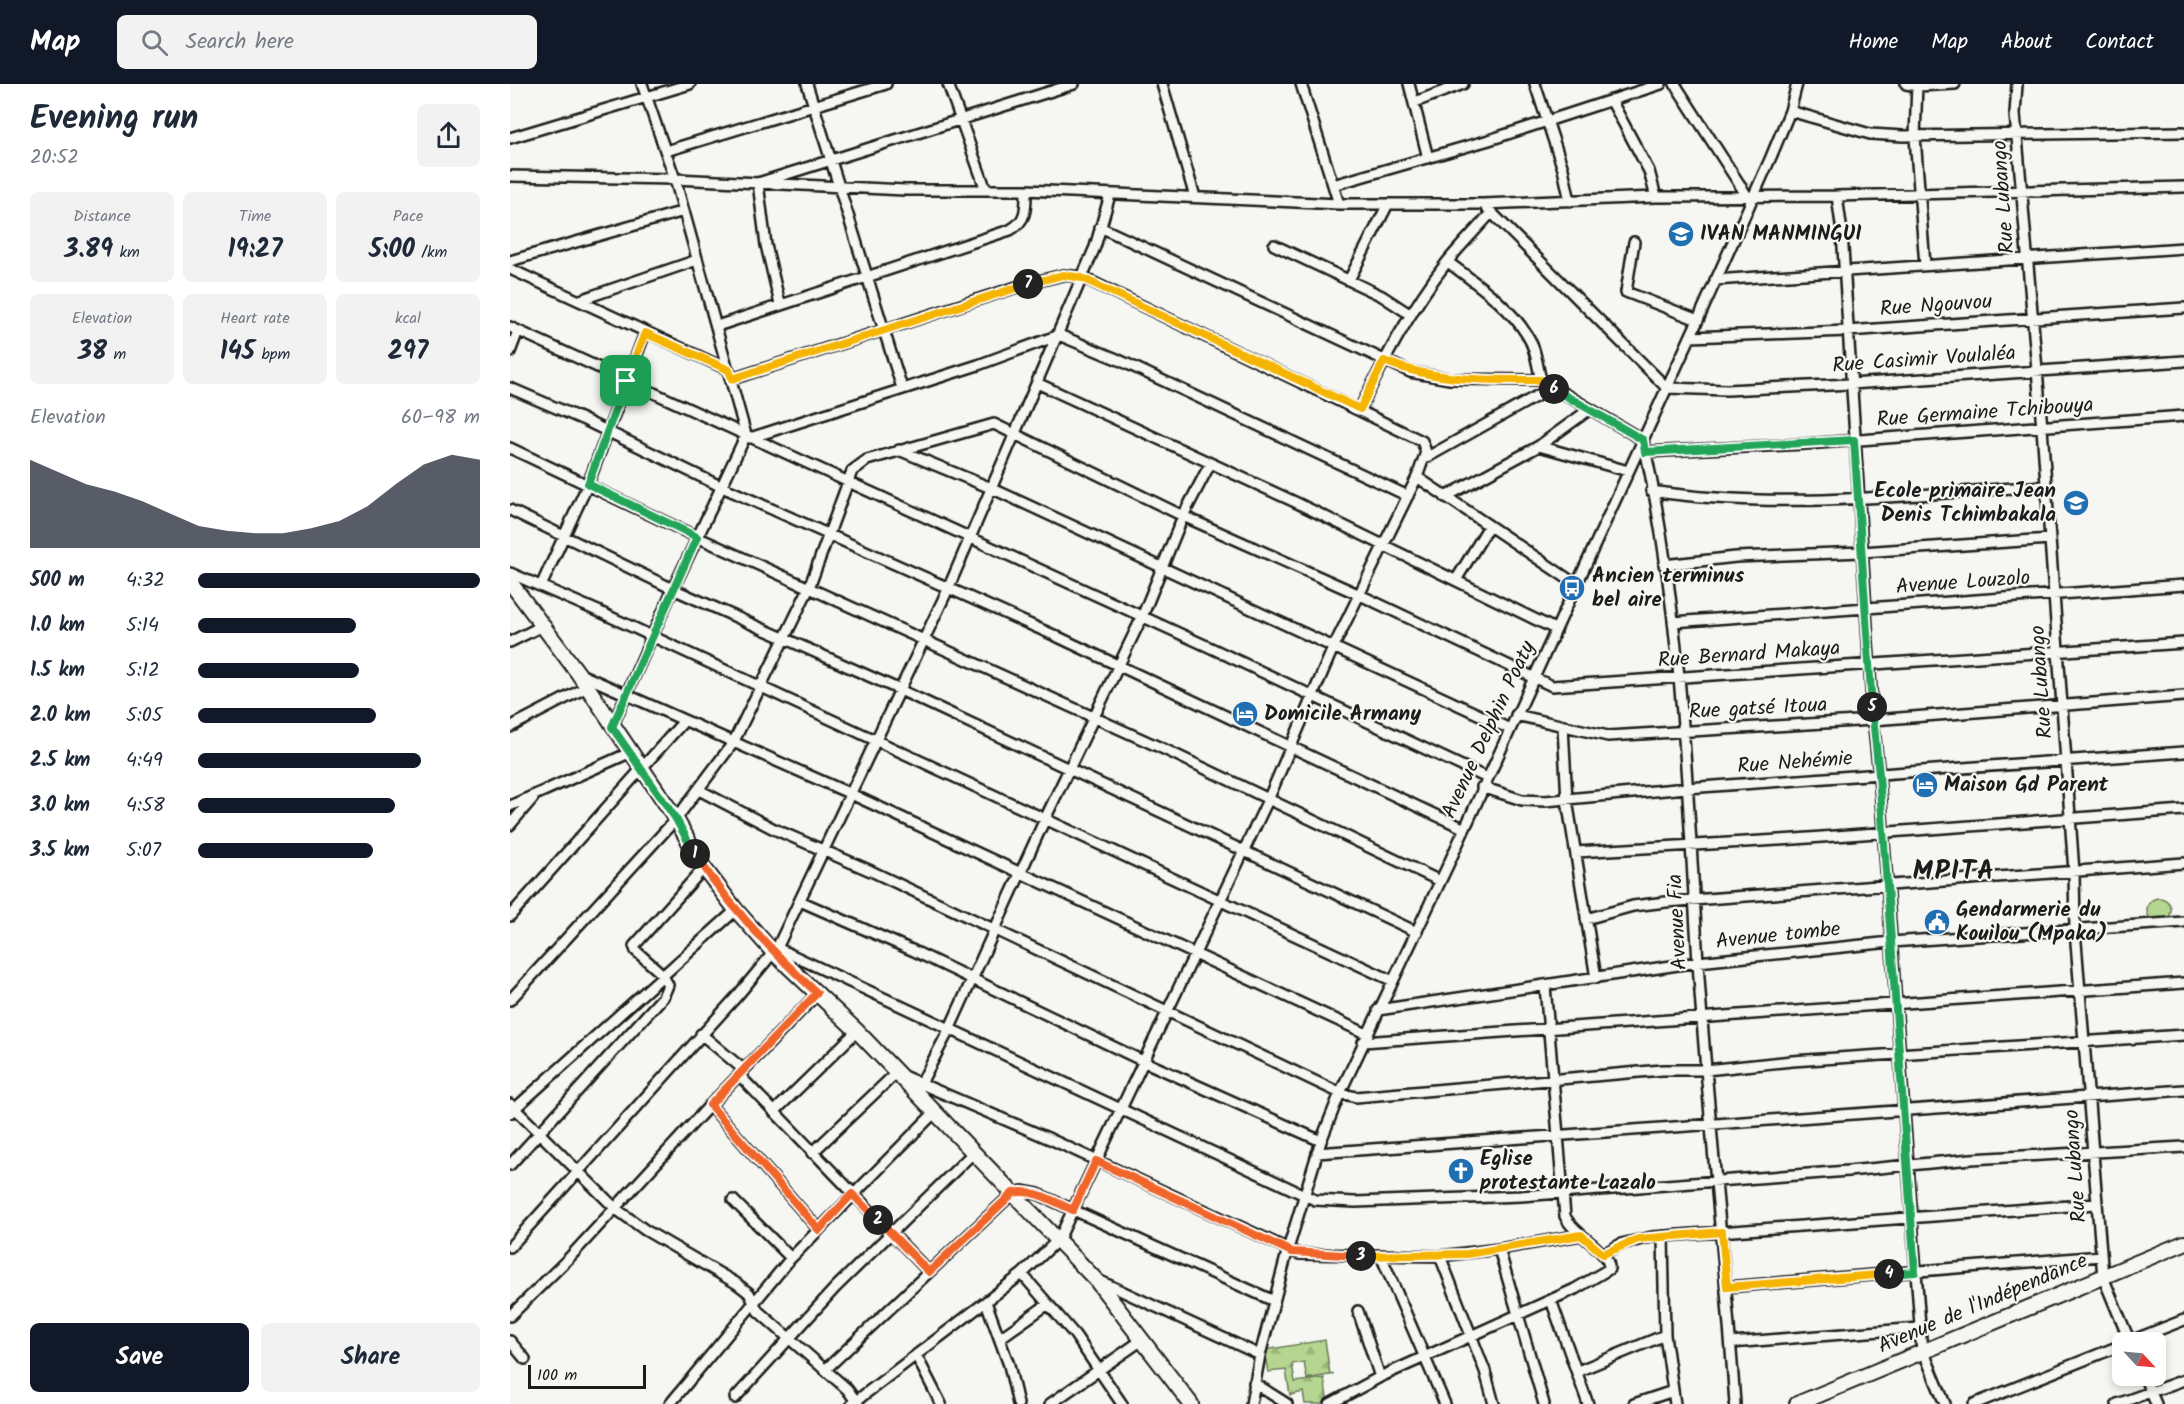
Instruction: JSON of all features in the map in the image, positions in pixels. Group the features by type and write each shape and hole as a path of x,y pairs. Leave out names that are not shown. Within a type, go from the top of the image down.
{"street":[{"path":"642,84 675,179 748,436"},
{"path":"510,138 690,84"},
{"path":"807,84 902,388"},
{"path":"666,151 886,84"},
{"path":"948,84 986,190"},
{"path":"758,183 1074,84"},
{"path":"1162,84 1195,197"},
{"path":"1301,84 1340,204"},
{"path":"1409,84 1428,158"},
{"path":"1414,102 1463,84"},
{"path":"1535,84 1570,201"},
{"path":"1333,185 1428,158 1661,84"},
{"path":"1675,84 1750,197"},
{"name":"Avenue Delphin Poaty","path":"1251,1404 1260,1355 1287,1250 1321,1141 1340,1093 1417,932 1690,338 1750,197 1790,111 1797,84"},
{"path":"1906,84 1955,84"},
{"name":"Rue Lubango","path":"2017,84 2015,114 2035,370 2042,428 2074,872 2075,930 2086,1041 2096,1204 2104,1281 2125,1332"},
{"path":"1917,85 1915,137 1925,265"},
{"path":"1611,100 1649,171 1656,196"},
{"path":"1790,111 1870,134 1915,137 2184,132"},
{"path":"510,176 675,179 840,188 1026,190 1340,204 1483,204 1656,196 1837,196 2184,187"},
{"path":"758,183 766,245 780,304"},
{"path":"717,326 1020,225 1026,211 1026,190"},
{"path":"510,1247 775,951 824,851 898,689 948,589 1059,335 1082,278 1110,195"},
{"path":"1837,196 1845,270 1869,664 1919,1328 1924,1356 1945,1404"},
{"path":"1349,280 1388,204"},
{"path":"1483,204 1667,388"},
{"path":"510,261 684,211"},
{"path":"1360,409 1411,315 1448,262 1491,214"},
{"path":"1100,227 1410,372 1433,377 1541,380 1551,388 1643,440"},
{"path":"1634,242 1626,292 1698,320"},
{"path":"1274,245 1349,280 1411,315"},
{"path":"1715,280 2184,248"},
{"path":"580,300 698,260"},
{"path":"1448,262 1494,299 1521,326 1534,349 1541,380"},
{"path":"510,269 580,300 730,375 885,330 1026,284 1063,275 1082,278 1360,409 1422,441 1425,446 1424,459 1417,477 1333,648 1268,800 1059,1239 1022,1274 855,1403 825,1370 753,1304 749,1293 736,1283 645,1230 616,1209 512,1108 736,910"},
{"name":"Rue Ngouvou","path":"1690,338 1847,331 2184,308"},
{"path":"510,352 514,329"},
{"name":"Rue Nehémie","path":"514,329 1241,662 1522,800 1567,800 1688,788 2184,752"},
{"path":"541,586 588,484 645,333"},
{"path":"612,727 720,486 748,436 978,365 1059,335 1119,360 1408,496"},
{"name":"Rue Casimir Voulaléa","path":"1667,388 1726,390 1851,384 2184,361"},
{"path":"1037,383 1555,629"},
{"path":"510,388 1117,666 1463,828"},
{"path":"1424,459 1551,388"},
{"path":"1445,497 1539,446 1590,409"},
{"name":"Rue Germaine Tchibouya","path":"1645,452 2042,428 2184,416"},
{"name":"Rue Bernard Makaya","path":"847,480 858,465 899,450 994,424 1184,516 1360,595 1552,686 2184,643"},
{"name":"Avenue Fia","path":"1643,440 1680,677 1702,1018 1718,1181 1735,1404"},
{"path":"1539,446 1628,471"},
{"path":"510,448 697,537 1095,718 1440,881"},
{"path":"899,450 991,488 1510,729"},
{"path":"919,1088 949,1030 1045,819 1095,718 1117,666 1142,617 1184,516 1210,464"},
{"path":"1417,477 1576,585"},
{"path":"510,1000 676,819 733,743 762,689 809,588 830,535 847,480"},
{"path":"1651,491 1748,501 1858,499 2046,486"},
{"path":"510,510 673,589 898,689 1068,770 1360,903 1417,932"},
{"path":"1456,580 1489,526"},
{"path":"1664,565 1736,557 1862,552 2050,539"},
{"path":"510,573 1393,981"},
{"path":"510,582 587,687 629,753 676,819 704,868 736,910 896,1073 919,1088 1096,1161 1299,1254 1440,1256 1498,1250 1581,1235"},
{"name":"Avenue Louzolo","path":"1673,622 2184,585"},
{"path":"510,642 542,626"},
{"path":"578,674 850,794 1194,953 1365,1038 1550,1029 2184,983"},
{"path":"510,727 587,687"},
{"name":"Rue gatsé Itoua","path":"1516,715 1563,728 1608,736 2062,707 2184,696"},
{"path":"510,916 592,822 642,771 684,721"},
{"path":"1563,728 1567,800 1596,978"},
{"path":"510,806 629,753"},
{"path":"699,790 774,829 1169,1011 1340,1093 1368,1097 1423,1090 1554,1081 1662,1070 1706,1070 1792,1061 2184,1035"},
{"path":"510,825 534,796"},
{"path":"1576,852 1692,846 2184,810"},
{"path":"1586,920 1633,906 1695,899 2184,863"},
{"path":"510,1165 663,997 668,985 662,974 636,951 636,942 704,868"},
{"path":"800,901 972,979 1145,1062 1321,1141"},
{"name":"Avenue tombe","path":"1378,1010 1698,962 1891,942 2184,922"},
{"path":"775,951 1121,1109 1304,1197 1330,1202 1562,1194 1971,1159 2184,1147"},
{"path":"1330,1404 1380,1377 1551,1300 1606,1271 1610,1265 1603,1254 1568,1222 1562,1194 1545,986"},
{"path":"510,1316 616,1209 710,1105 817,993"},
{"path":"774,1112 857,1032"},
{"path":"701,1034 742,1073 812,1153 929,1272"},
{"path":"812,1153 896,1073"},
{"path":"919,1088 934,1113 1059,1239 1096,1280 1191,1404"},
{"path":"1317,1153 2184,1090"},
{"path":"710,1105 819,1230"},
{"path":"670,1404 791,1258 934,1113"},
{"path":"735,1398 788,1338 890,1233 973,1153"},
{"path":"825,1370 1013,1193 1022,1191 1038,1194 1274,1301"},
{"path":"733,1200 791,1258"},
{"path":"1603,1254 1638,1239 1663,1236 2096,1204"},
{"path":"1663,1236 1665,1335 1675,1404"},
{"name":"Avenue de l'Indépendance","path":"1797,1404 1924,1356 2104,1281 2184,1243"},
{"path":"1498,1250 1544,1404"},
{"name":"Avenue de l'Indépendance","path":"2104,1281 2184,1253"},
{"path":"1381,1256 1445,1404"},
{"path":"1440,1256 1494,1404"},
{"path":"1727,1287 2101,1256"},
{"path":"1022,1274 1099,1368 1122,1404"},
{"path":"1096,1280 1260,1355"},
{"path":"1551,1300 1588,1404"},
{"path":"986,1302 1000,1338 1018,1404"},
{"path":"1000,1338 1048,1304"},
{"path":"1358,1311 1380,1377"},
{"path":"2154,1332 2184,1320"},
{"path":"1731,1343 1919,1328"},
{"path":"1578,1371 1665,1335"},
{"path":"1050,1404 1142,1340"},
{"path":"510,1341 525,1359"},
{"path":"1974,1404 2112,1349"},
{"path":"916,1355 941,1404"},
{"name":"Avenue de l'Indépendance","path":"1819,1404 1924,1356"},
{"path":"2117,1404 2184,1380"},
{"path":"1254,1383 1287,1404"},
{"path":"2148,1386 2156,1404"},
{"path":"1634,1404 1673,1391"}],"green space":[{"path":"2159,898 2167,902 2171,910 2167,918 2159,922 2151,918 2147,910 2151,902"},
{"path":"1325,1340 1330,1375 1307,1379 1304,1362 1292,1364 1295,1382 1324,1378 1328,1404 1305,1404 1303,1392 1290,1395 1286,1370 1268,1372 1264,1350"}],"place":[{"name":"IVAN MANMINGUI","path":"1681,234"},
{"name":"Ecole primaire Jean Denis Tchimbakala","path":"2076,503"},
{"name":"Ancien terminus bel aire","path":"1572,588"},
{"name":"Domicile Armany","path":"1245,714"},
{"name":"Maison Gd Parent","path":"1925,785"},
{"name":"Gendarmerie du Kouilou (Mpaka)","path":"1937,922"},
{"name":"Eglise protestante Lazalo","path":"1461,1171"}],"district":[{"name":"MPITA","path":"1954,871"}],"route":[{"path":"1063,275 1082,278 1360,409 1384,361 1410,372 1433,377 1469,380 1541,380 1551,388 1643,440 1645,452 1854,440 1915,1272 1727,1287 1722,1232 1638,1239 1603,1254 1581,1235 1498,1250 1440,1256 1299,1254 1096,1161 1073,1210 1031,1192 1013,1193 929,1272 852,1194 819,1230 710,1105 817,993 774,953 715,884 676,819 612,727 697,537 588,484 626,381 645,333 729,370 732,379 1026,284 1063,275"}]}
